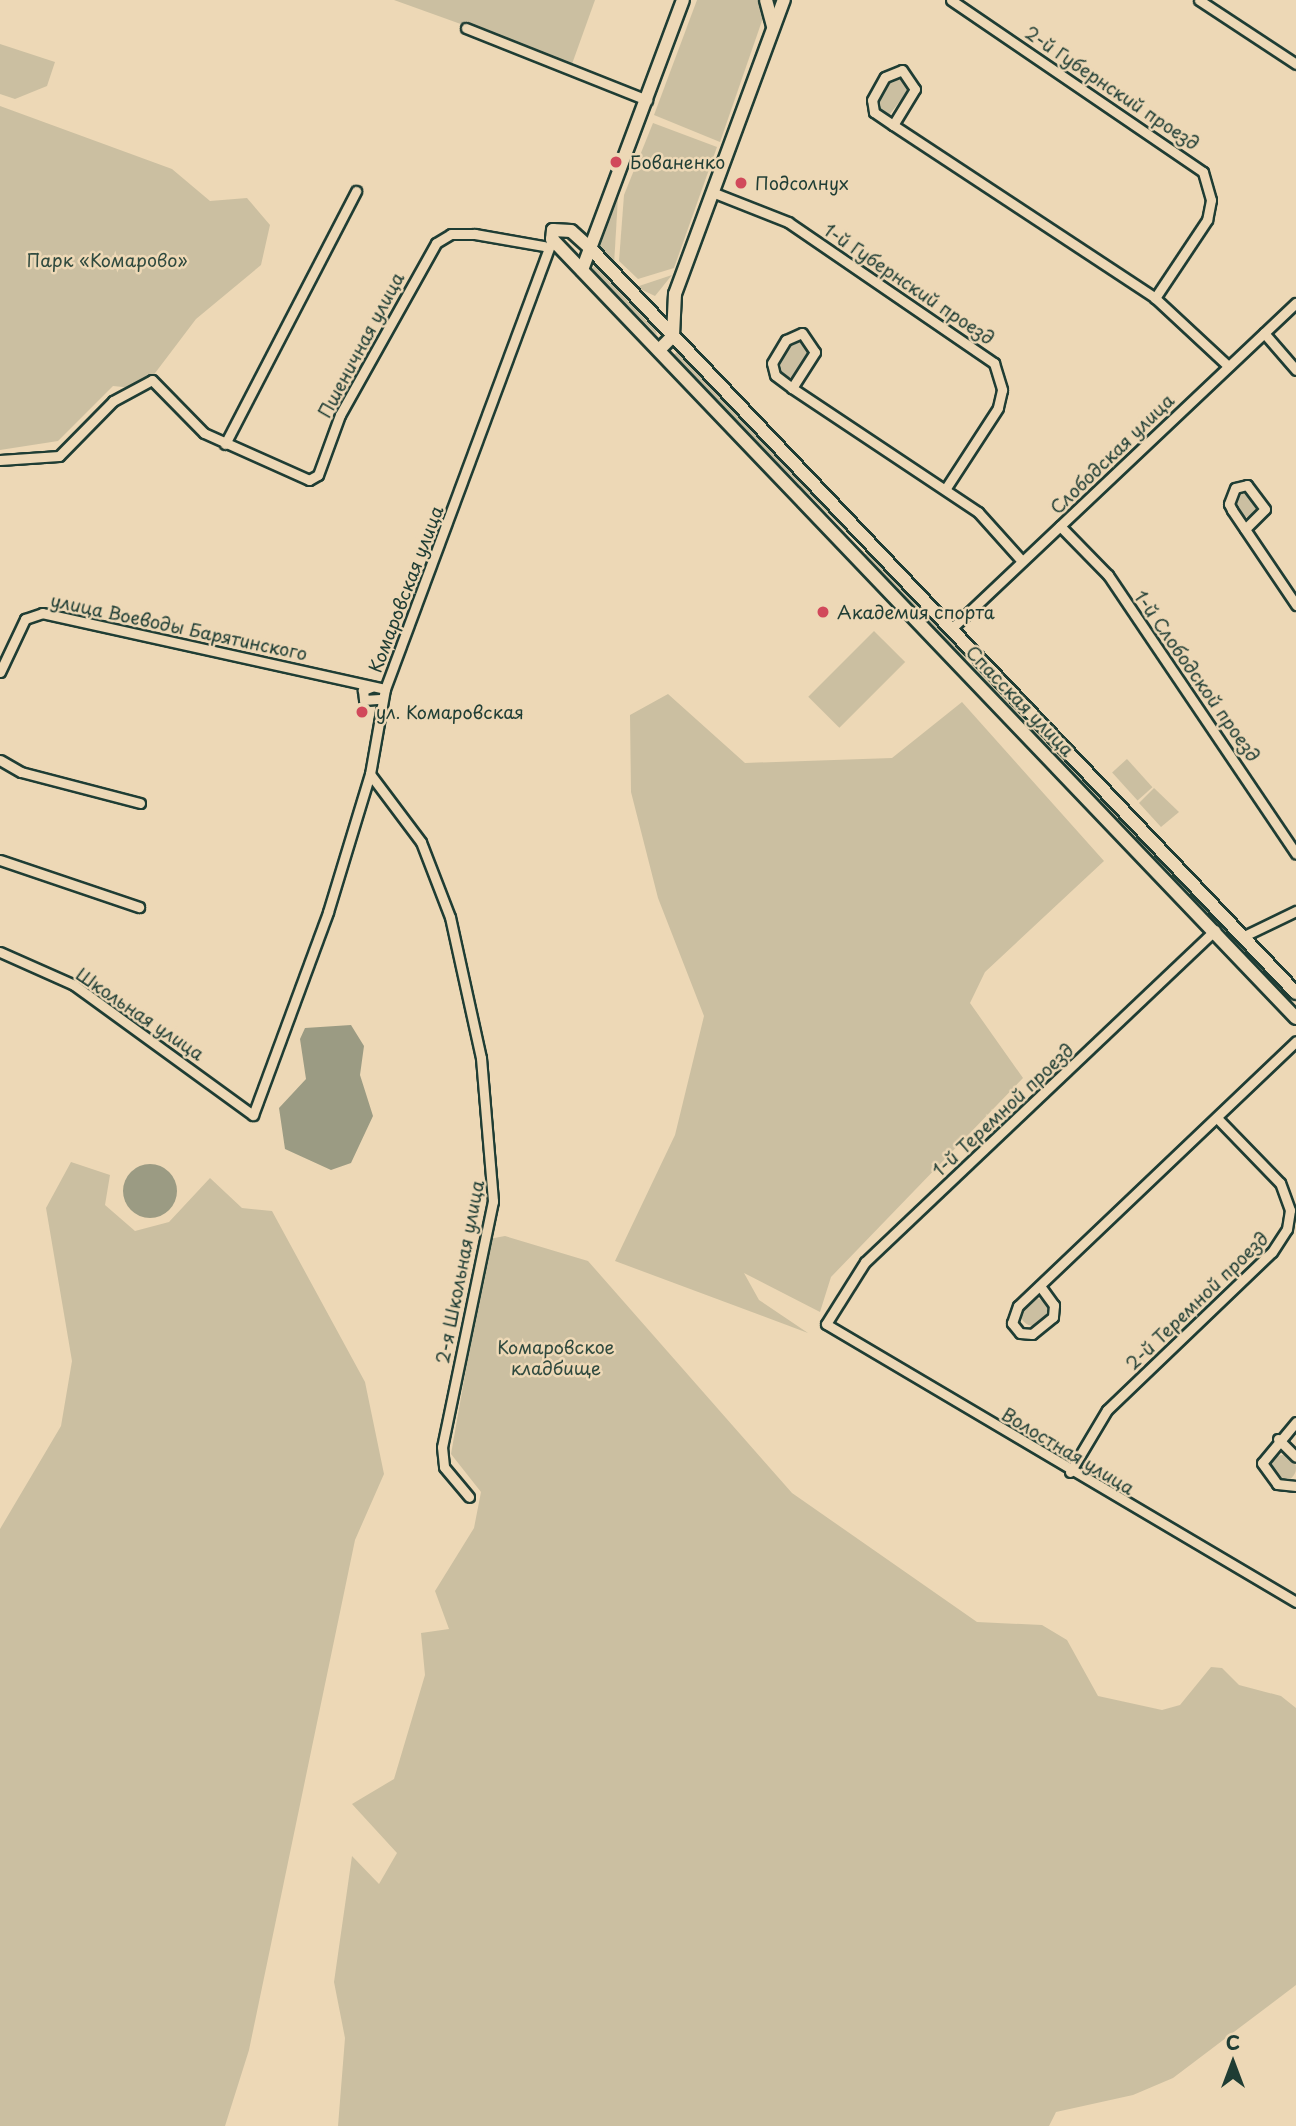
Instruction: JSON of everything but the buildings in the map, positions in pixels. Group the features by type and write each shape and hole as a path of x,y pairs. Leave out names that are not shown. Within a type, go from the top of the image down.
{"street":[{"path":"582,270 683,0"},
{"path":"766,0 773,30"},
{"path":"659,350 673,337 675,294 784,0"},
{"name":"2-й Губернский проезд","path":"951,0 1203,172 1211,200 1207,220 1155,298"},
{"path":"1199,0 1296,64"},
{"path":"466,28 647,100"},
{"path":"892,125 915,89 902,70 885,77 872,100 874,113 892,125 1155,298 1227,365"},
{"path":"225,444 356,191"},
{"name":"1-й Губернский проезд","path":"712,192 788,222 994,363 1001,380 998,408 946,488"},
{"name":"Спасская улица","path":"1296,993 590,248 561,226 548,243 582,270 1215,930 1296,1018"},
{"name":"Пшеничная улица","path":"0,460 59,456 135,384 152,380 225,444 289,474 309,480 318,475 340,415 436,243 451,234 475,234 548,243"},
{"name":"Комаровская улица","path":"253,1115 328,912 370,774 384,691 469,470 548,243"},
{"name":"Слободская улица","path":"951,629 1227,365 1296,303"},
{"path":"792,388 815,352 802,333 786,340 772,363 775,375 792,388 946,488 978,512 1022,561"},
{"path":"1264,333 1296,370"},
{"path":"1245,529 1265,509 1247,485 1229,498 1245,529 1296,605"},
{"name":"1-й Слободской проезд","path":"1060,526 1115,586 1296,854"},
{"path":"853,553 867,541"},
{"name":"улица Воеводы Барятинского","path":"0,672 25,619 42,613 384,691"},
{"path":"373,687 363,690 371,704 384,691"},
{"path":"0,760 21,772 140,803"},
{"name":"2-я Школьная улица","path":"370,774 421,842 450,917 481,1058 493,1201 442,1447 444,1467 469,1497"},
{"path":"0,860 139,906"},
{"path":"1244,936 1296,911"},
{"name":"1-й Теремной проезд","path":"826,1324 865,1262 1215,930"},
{"name":"Школьная улица","path":"0,952 74,985 253,1115"},
{"path":"1040,1286 1054,1305 1053,1317 1032,1334 1020,1333 1014,1311 1040,1286 1217,1118 1296,1041"},
{"name":"2-й Теремной проезд","path":"1070,1472 1107,1410 1272,1252 1287,1228 1290,1210 1280,1183 1217,1118"},
{"name":"Волостная улица","path":"826,1324 1070,1472 1296,1602"},
{"path":"1296,1422 1263,1456 1264,1469 1283,1487 1296,1486"},
{"path":"1278,1438 1296,1457"}],"green space":[{"path":"394,0 595,0 572,64"},
{"path":"697,0 760,0 765,12 720,142 654,115"},
{"path":"0,44 55,62 47,86 15,99 0,94"},
{"path":"903,74 910,88 887,118 877,104 891,79"},
{"name":"Парк «Комарово»","path":"0,106 172,169 210,201 247,198 270,225 261,265 196,319 143,389 113,386 58,441 0,450"},
{"path":"653,123 717,147 674,268 638,279 619,261 624,195"},
{"path":"618,197 614,265 600,246"},
{"path":"595,266 656,331 657,335 591,269"},
{"path":"672,275 655,296 636,287"},
{"path":"803,336 809,351 794,377 780,378 777,367 791,341"},
{"path":"677,352 849,533 849,535 673,356"},
{"path":"1245,491 1254,495 1258,504 1254,513 1245,517 1236,513 1232,504 1236,495"},
{"path":"867,553 920,608 915,612 863,557"},
{"path":"924,612 968,658 964,662 919,617"},
{"path":"874,631 905,662 839,728 808,697"},
{"path":"973,663 1219,918 1215,922 969,667"},
{"path":"668,694 745,763 892,758 962,702 1104,861 985,972 970,1003 1023,1078 831,1277 820,1312 744,1273 759,1300 808,1333 615,1261 675,1135 704,1016 658,898 631,792 630,715"},
{"path":"1127,759 1152,787 1138,801 1112,772"},
{"path":"1154,788 1179,812 1161,827 1139,803"},
{"path":"71,1162 110,1175 105,1205 135,1231 169,1222 210,1178 242,1208 272,1211 365,1382 384,1474 355,1540 249,2050 225,2126 0,2126 0,1529 61,1426 72,1361 46,1208"},
{"name":"Комаровское кладбище","path":"505,1236 588,1261 792,1493 977,1622 1042,1625 1067,1640 1098,1696 1162,1710 1180,1705 1211,1667 1222,1668 1239,1685 1281,1696 1296,1708 1296,1985 1173,2078 1133,2095 1056,2112 1049,2126 338,2126 345,2038 334,1982 352,1856 379,1884 397,1853 352,1804 394,1779 425,1675 421,1633 449,1629 435,1591 474,1528 481,1492 451,1454 489,1239"},
{"path":"1034,1298 1044,1302 1048,1312 1044,1322 1034,1326 1024,1322 1020,1312 1024,1302"},
{"path":"1283,1455 1292,1459 1296,1468 1292,1477 1283,1481 1274,1477 1270,1468 1274,1459"}],"shaded area":[{"path":"351,1025 364,1046 360,1075 373,1116 351,1163 331,1170 285,1149 279,1108 306,1079 300,1039 305,1028"},
{"path":"150,1164 169,1172 177,1191 169,1210 150,1218 131,1210 123,1191 131,1172"}],"place":[{"name":"Бованенко","path":"616,162"},
{"name":"Подсолнух","path":"741,183"},
{"name":"Академия спорта","path":"823,612"},
{"name":"ул. Комаровская","path":"362,712"}]}
